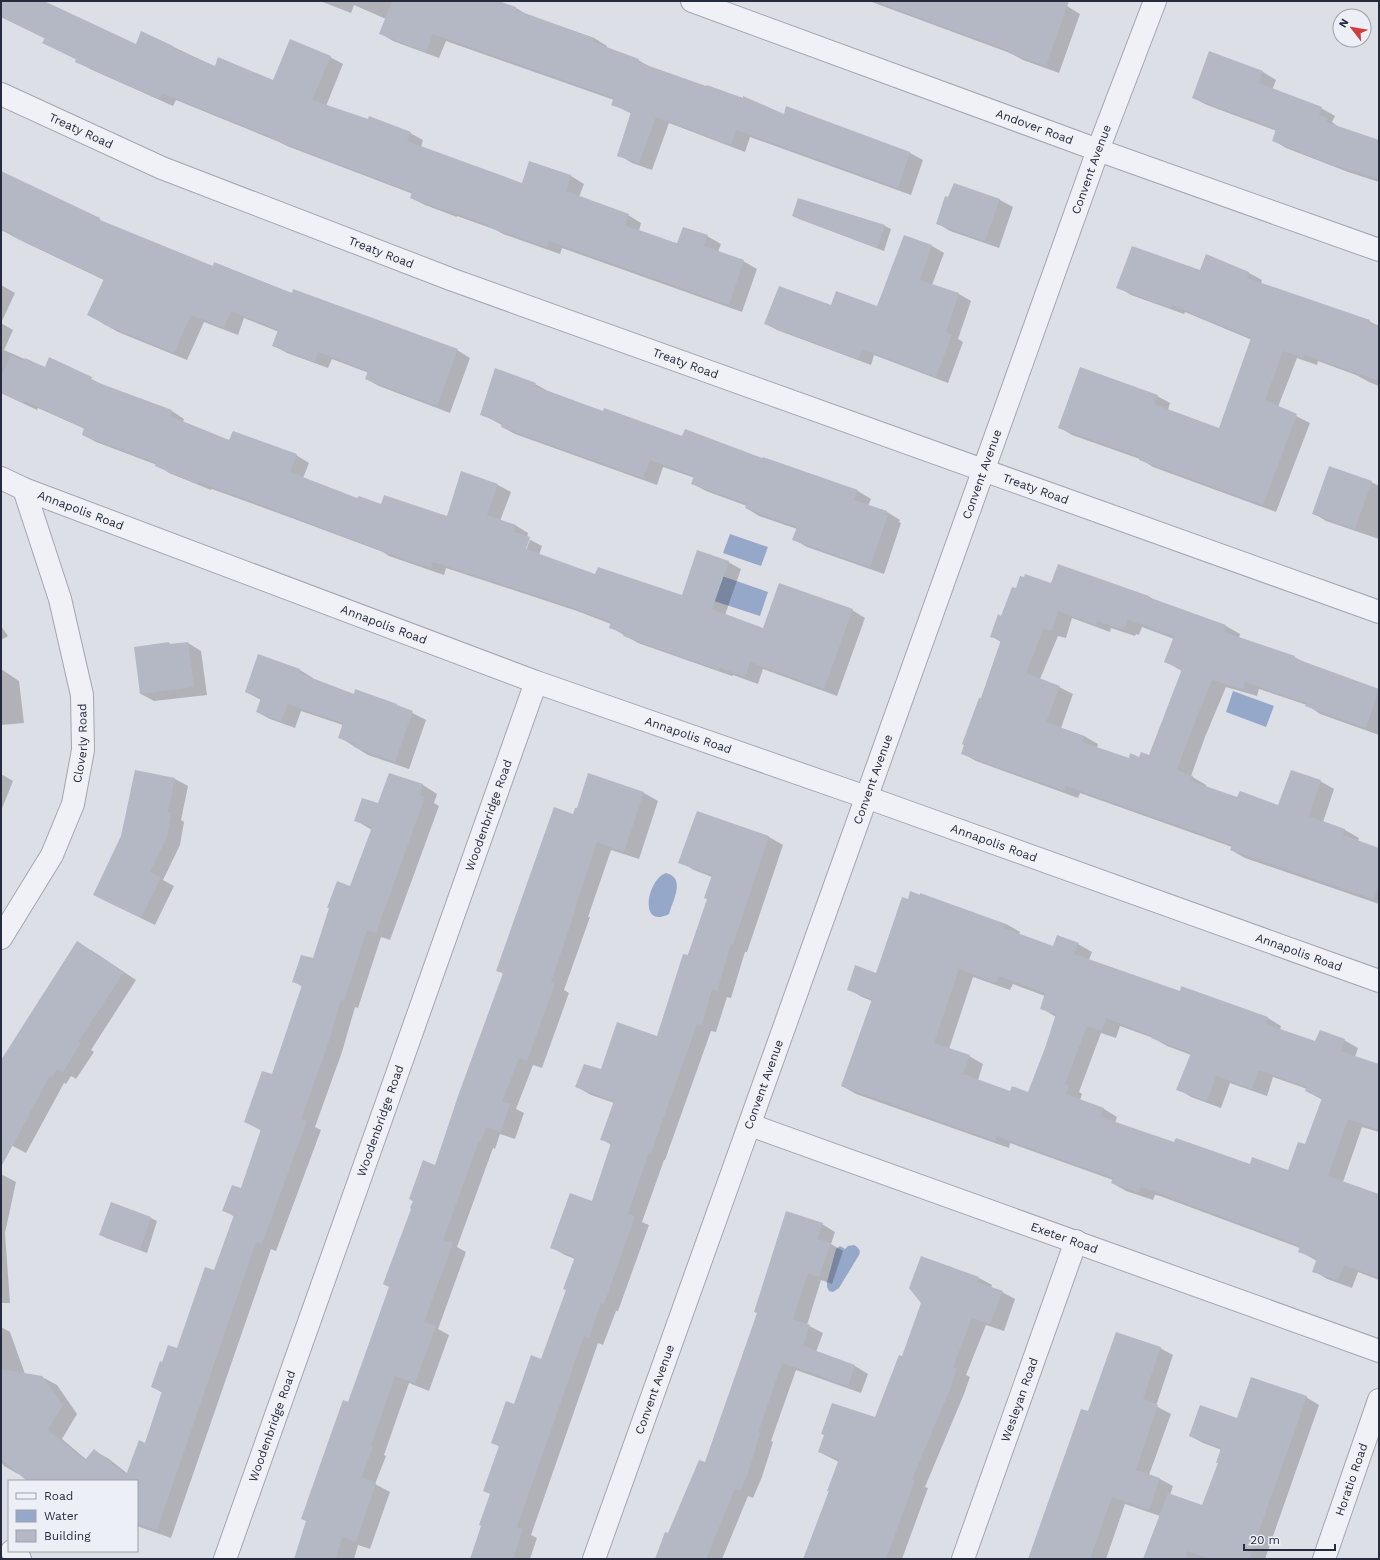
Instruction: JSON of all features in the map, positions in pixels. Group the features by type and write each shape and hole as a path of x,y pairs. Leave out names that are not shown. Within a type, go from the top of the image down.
{"street":[{"name":"Andover Road","path":"692,1 1098,150 1379,250"},
{"name":"Convent Avenue","path":"594,1559 1098,150 1155,1"},
{"name":"Treaty Road","path":"1,94 162,168 453,280 1379,612"},
{"name":"Annapolis Road","path":"1,478 24,489 536,682 866,797 1379,981"},
{"name":"Cloverly Road","path":"1,938 52,855 73,804 83,750 82,695 60,599 24,489"},
{"name":"Woodenbridge Road","path":"225,1559 536,682"},
{"name":"Exeter Road","path":"750,1125 1379,1351"},
{"name":"Wesleyan Road","path":"963,1559 1076,1241"},
{"name":"Horatio Road","path":"1324,1559 1379,1400"}],"water":[{"path":"730,534 768,547 761,566 723,553"},
{"path":"722,576 768,592 760,616 714,601"},
{"path":"1233,691 1274,706 1266,727 1226,712"},
{"path":"666,873 672,876 677,884 669,914 659,917 653,915 649,910 650,893 659,877"},
{"path":"854,1245 859,1249 859,1255 839,1288 833,1292 829,1291 827,1282 836,1249 840,1246 845,1249 848,1246"}],"building":[{"path":"1,1 44,1 136,44 141,31 173,46 173,48 215,66 218,57 273,80 290,39 331,56 312,100 368,119 369,116 411,132 407,141 522,183 529,161 571,175 566,191 629,214 625,225 673,242 677,243 683,227 708,235 704,246 744,260 729,305 549,241 547,247 488,227 489,225 410,198 412,192 272,139 273,138 162,93 160,99 75,62 76,59 42,43 45,38 1,17"},
{"path":"392,1 499,1 516,7 516,10 594,38 593,42 639,59 638,62 743,98 743,96 784,114 786,106 910,152 898,188 736,130 731,145 656,117 639,163 617,156 631,112 611,105 614,98 433,34 426,52 379,34"},
{"path":"882,1 1069,1 1046,66 1009,53 1010,51 882,4"},
{"path":"1209,51 1263,71 1259,83 1322,107 1319,115 1328,118 1326,122 1379,140 1379,179 1333,165 1272,141 1276,129 1192,98"},
{"path":"1,171 100,218 100,220 213,266 214,262 292,293 293,289 458,349 437,406 365,379 368,371 318,352 315,362 272,346 278,330 231,311 224,328 191,315 174,353 103,324 104,323 87,315 104,279 12,236 13,234 1,229"},
{"path":"954,183 1000,199 985,241 936,224 945,196 948,197"},
{"path":"798,198 885,225 877,248 792,216"},
{"path":"904,235 932,245 920,280 959,293 946,332 952,335 936,377 862,349 858,359 764,324 779,286 831,305 836,291 877,306"},
{"path":"1132,246 1200,270 1206,254 1249,272 1247,278 1370,320 1369,323 1379,327 1379,381 1305,355 1304,358 1283,351 1265,400 1297,414 1263,505 1139,460 1140,457 1058,428 1080,367 1158,395 1154,404 1219,428 1251,338 1172,305 1171,308 1116,288"},
{"path":"11,355 23,361 25,358 45,367 49,357 92,377 91,380 172,410 170,416 229,440 233,431 297,454 290,472 357,498 359,496 381,504 384,495 447,516 461,471 498,484 487,515 516,525 514,532 530,537 526,549 595,574 598,567 682,595 697,550 729,561 712,609 763,628 779,583 853,609 824,689 750,662 745,677 720,668 719,670 623,636 625,633 609,628 611,622 563,604 433,562 431,568 375,549 275,510 198,482 198,484 155,466 156,463 82,435 84,428 25,401 24,403 1,393 1,377"},
{"path":"495,368 536,383 534,386 603,411 604,408 682,436 685,429 762,458 763,457 858,490 854,500 887,511 886,514 888,515 870,567 792,540 797,527 745,508 747,504 691,484 694,476 650,460 643,478 501,427 502,423 480,415"},
{"path":"1329,466 1372,481 1355,529 1312,514"},
{"path":"1058,564 1226,625 1224,632 1295,656 1294,658 1379,689 1366,728 1305,706 1307,703 1245,682 1243,689 1212,680 1177,770 1193,776 1191,781 1237,797 1240,791 1278,805 1291,770 1321,780 1309,816 1345,829 1343,835 1379,848 1379,886 1373,899 1230,850 1232,845 1157,818 1066,786 1064,791 961,754 964,745 962,744 979,698 981,698 1001,640 990,637 998,614 1001,616 1012,587 1016,588 1020,576 1024,577 1025,574 1051,583","holes":["1058,611 1096,625 1097,621 1121,629 1122,627 1125,628 1128,620 1174,636 1164,662 1182,669 1149,755 1141,752 1139,757 1130,753 1129,758 1082,742 1084,736 1046,722 1060,686 1026,673 1044,628 1052,631"]},
{"path":"169,642 169,644 188,642 194,687 140,694 134,647"},
{"path":"258,654 300,669 299,673 354,694 355,689 413,711 395,762 354,747 355,744 338,738 343,723 288,704 281,721 256,712 261,698 245,692"},
{"path":"135,770 175,778 168,812 171,813 167,837 150,872 161,878 141,918 93,895 121,836"},
{"path":"389,773 423,784 420,795 425,797 376,933 367,930 344,1001 341,1000 328,1044 301,1119 307,1121 262,1244 256,1242 157,1530 138,1523 138,1480 26,1480 1,1459 1,1369 42,1376 63,1405 48,1430 85,1460 94,1449 126,1475 139,1440 145,1443 162,1391 151,1387 160,1361 162,1362 168,1345 177,1348 205,1267 214,1270 234,1215 222,1211 232,1185 241,1188 261,1129 244,1122 262,1071 272,1074 302,985 292,982 301,955 313,958 329,908 327,908 337,881 350,886 372,827 354,821 362,798 378,803"},
{"path":"588,773 644,792 624,852 597,842 551,982 555,984 527,1061 519,1058 502,1102 510,1104 501,1132 486,1127 481,1142 479,1141 443,1240 453,1243 424,1322 436,1326 415,1383 395,1376 371,1446 373,1447 361,1477 376,1483 356,1542 343,1537 335,1559 294,1559 306,1521 301,1519 343,1400 348,1402 389,1287 383,1284 411,1209 410,1208 413,1201 409,1199 423,1160 435,1165 458,1096 503,973 496,971 554,807 573,814 575,808 577,808"},
{"path":"697,811 769,836 733,945 731,944 717,991 712,989 702,1025 697,1024 651,1153 649,1152 628,1214 635,1216 604,1304 601,1303 589,1338 584,1336 517,1527 523,1529 513,1559 470,1559 481,1526 479,1525 490,1494 483,1491 499,1446 491,1443 506,1401 514,1404 531,1355 541,1359 566,1290 563,1289 575,1257 550,1248 570,1193 592,1201 611,1143 600,1140 614,1101 575,1087 584,1064 601,1069 617,1022 657,1036 683,954 688,955 707,899 704,898 712,875 678,863"},
{"path":"910,891 920,895 920,893 1006,924 1004,928 1053,946 1057,935 1079,943 1074,954 1180,991 1181,986 1268,1017 1266,1024 1315,1041 1320,1030 1345,1039 1340,1051 1379,1064 1379,1130 1348,1119 1328,1176 1379,1194 1379,1278 1344,1265 1338,1280 1312,1272 1317,1258 1298,1252 1300,1246 1145,1188 1141,1187 1139,1193 1111,1183 1113,1178 996,1136 995,1141 841,1086 872,999 847,990 855,965 876,973 902,897 908,899","holes":["959,969 996,983 999,976 1045,993 1040,1009 1056,1014 1028,1092 1012,1086 1010,1091 963,1074 970,1055 934,1043","1106,1018 1152,1036 1151,1038 1191,1053 1176,1090 1207,1101 1216,1076 1252,1089 1259,1070 1307,1087 1305,1091 1322,1098 1305,1144 1298,1142 1288,1170 1252,1157 1250,1164 1176,1138 1174,1142 1101,1117 1104,1108 1066,1094 1069,1085 1065,1084 1087,1026 1102,1031"]},
{"path":"77,941 124,972 78,1042 81,1043 63,1072 57,1069 52,1077 50,1076 1,1167 1,1060"},
{"path":"111,1202 151,1217 140,1250 99,1235"},
{"path":"786,1211 823,1223 817,1239 831,1243 819,1277 808,1273 793,1319 810,1325 803,1346 855,1365 848,1386 782,1363 758,1433 760,1433 749,1470 740,1491 735,1489 706,1559 655,1559 665,1532 668,1533 699,1460 705,1462 757,1313 754,1312"},
{"path":"921,1256 979,1277 977,1282 1003,1291 990,1324 972,1318 953,1367 957,1369 951,1387 912,1479 915,1480 886,1559 803,1559 829,1491 827,1491 839,1459 818,1452 824,1435 821,1434 832,1403 875,1417 899,1355 902,1356 921,1303 909,1288"},
{"path":"1116,1332 1161,1347 1143,1399 1158,1405 1136,1470 1160,1478 1149,1510 1112,1497 1090,1559 1028,1559 1081,1409 1088,1411"},
{"path":"1251,1377 1307,1396 1249,1559 1211,1559 1187,1551 1186,1559 1143,1559 1168,1493 1202,1505 1218,1463 1216,1463 1221,1448 1189,1436 1200,1405 1237,1418"}]}
